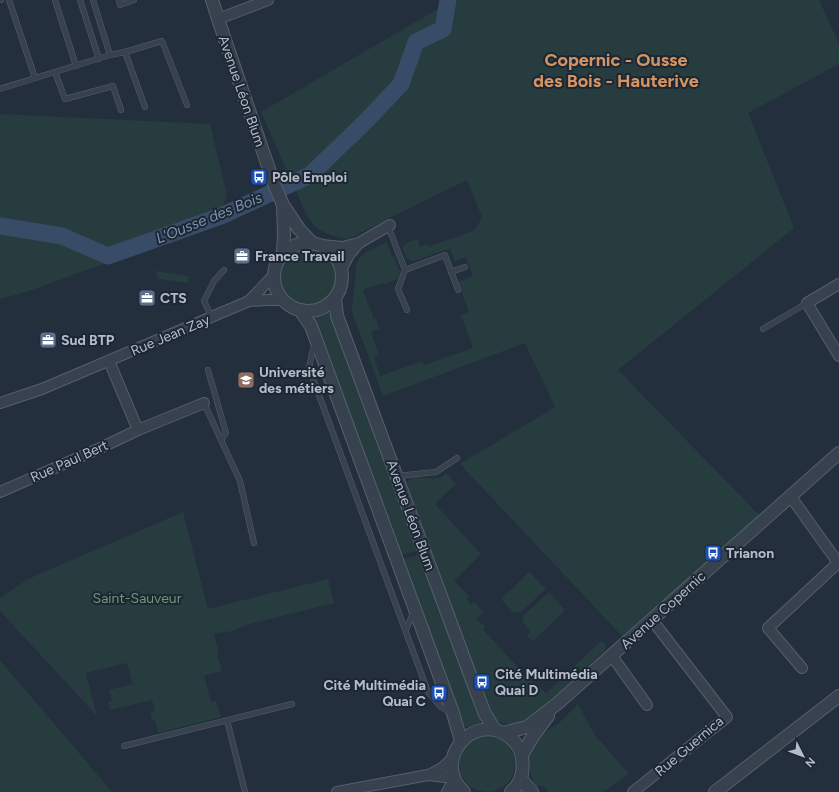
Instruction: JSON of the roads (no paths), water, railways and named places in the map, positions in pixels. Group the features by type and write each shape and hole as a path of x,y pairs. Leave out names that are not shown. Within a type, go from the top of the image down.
{"street":[{"name":"Avenue Léon Blum","path":"212,0 281,201 299,229 317,244"},
{"path":"218,19 268,0"},
{"name":"Avenue Léon Blum","path":"281,201 284,234 283,253"},
{"path":"317,244 331,251 338,260 342,280 334,298 328,304 319,309 310,311 300,310 289,305 283,300 274,285 274,268 283,253 291,246 301,243 317,244 342,247 358,243 389,225"},
{"path":"341,270 349,255 358,243"},
{"name":"Rue Jean Zay","path":"0,403 42,389 249,301 273,276"},
{"path":"839,284 807,303 839,356"},
{"name":"Avenue Léon Blum","path":"334,298 337,316 485,714 499,732 512,738 522,755"},
{"name":"Rue Jean Zay","path":"249,301 283,300"},
{"name":"Avenue Léon Blum","path":"300,310 311,326 415,608 453,713 461,740"},
{"path":"109,361 138,430"},
{"name":"Rue Paul Bert","path":"0,492 138,430 204,403"},
{"name":"Avenue Copernic","path":"461,740 471,733 483,730 499,732 527,727 558,703 612,656 839,454"},
{"path":"791,497 839,564 768,628 802,668"},
{"name":"Rue Guernica","path":"633,792 727,718 652,620"},
{"path":"612,656 647,705"},
{"path":"715,792 839,696"},
{"name":"Avenue Copernic","path":"522,755 533,736 558,703"},
{"path":"461,740 455,749 452,759 452,769 454,779 460,789 464,792"},
{"path":"511,792 520,779 523,767 522,755"},
{"path":"337,792 369,789 428,775 442,768 452,759"},
{"path":"428,775 454,779"},
{"path":"448,792 454,779"},
{"path":"520,779 532,792"}],"lane":[{"path":"9,0 35,78"},
{"path":"55,0 76,66"},
{"path":"80,0 99,59"},
{"path":"93,0 110,55"},
{"path":"119,0 120,5 134,0"},
{"path":"0,89 110,55 162,41 186,105"},
{"path":"125,52 145,107"},
{"path":"54,72 65,99 114,86 121,110"},
{"path":"389,225 405,270 398,289 407,310"},
{"path":"405,270 445,255 458,290"},
{"path":"451,272 465,267"},
{"path":"212,318 204,301 214,282 224,270"},
{"path":"763,329 807,303"},
{"path":"316,341 309,368 428,692 441,707 453,713"},
{"path":"208,370 226,433 221,440"},
{"path":"204,403 240,481 254,543"},
{"path":"397,476 436,472 457,458"},
{"path":"406,630 415,608"},
{"path":"124,746 292,704"},
{"path":"227,720 245,792"}],"waterway":[{"name":"L'Ousse des Bois","path":"0,226 62,236 108,256 221,216 310,175 365,122 401,84 416,42 443,29 448,0"}],"place":[{"name":"Pôle Emploi","path":"259,177"},
{"name":"France Travail","path":"242,256"},
{"name":"CTS","path":"147,298"},
{"name":"Sud BTP","path":"48,340"},
{"name":"Université des métiers","path":"246,380"},
{"name":"Trianon","path":"713,553"},
{"name":"Cité Multimédia Quai D","path":"482,682"},
{"name":"Cité Multimédia Quai C","path":"439,693"}],"district":[{"name":"Copernic - Ousse des Bois - Hauterive","path":"616,70"}],"park label":[{"name":"Saint-Sauveur","path":"137,598"}]}
